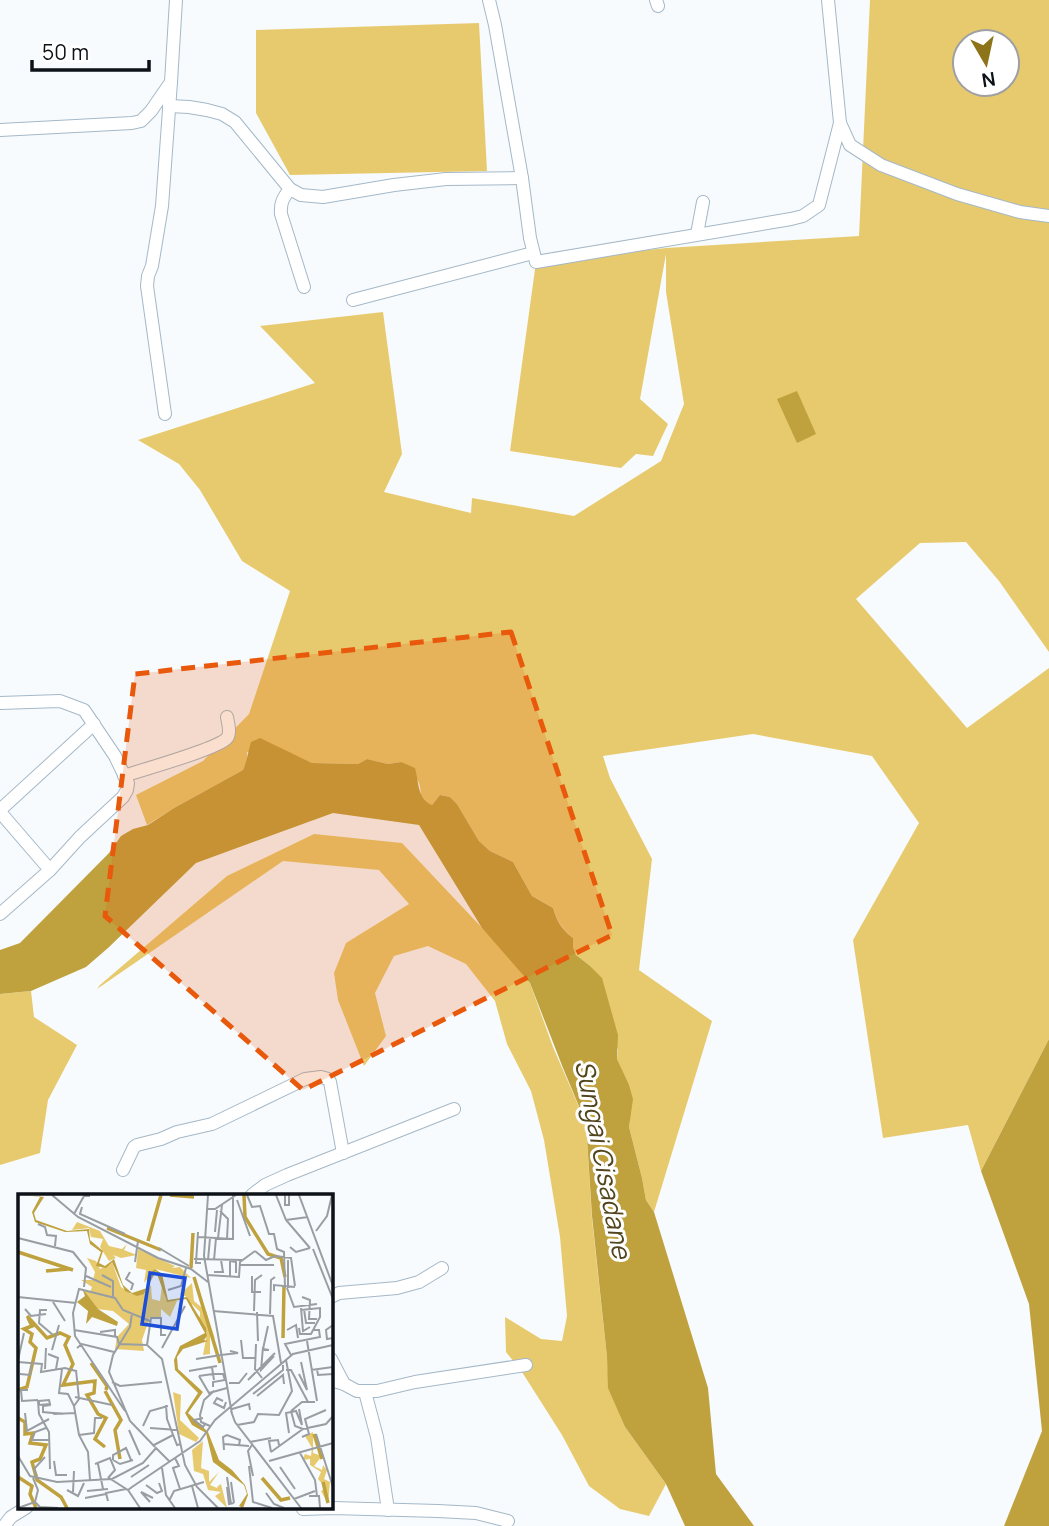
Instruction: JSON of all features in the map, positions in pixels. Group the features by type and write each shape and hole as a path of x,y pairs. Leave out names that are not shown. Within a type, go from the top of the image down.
{"street":[{"path":"164,414 147,286 162,206 176,0"},
{"path":"489,0 536,262 803,216 819,205 842,129"},
{"path":"828,0 842,129 850,145 881,165 957,194 1020,212 1049,216"},
{"path":"0,130 141,121 171,82"},
{"path":"169,106 207,110 236,122 290,189 301,195 323,197 446,179 522,178"},
{"path":"290,189 282,198 281,214 304,286"},
{"path":"697,234 703,202"},
{"path":"353,300 533,253"},
{"path":"0,703 60,701 84,710 115,756 128,783 123,797 80,837 50,870 0,914"},
{"path":"124,776 220,744 229,734 227,717"},
{"path":"50,870 0,811 94,724"},
{"path":"122,1170 137,1145 212,1124 295,1083 321,1077 331,1082 343,1153"},
{"path":"253,1194 265,1185 453,1108"},
{"path":"332,1296 339,1293 397,1289 419,1282 442,1268"},
{"path":"332,1361 344,1384"},
{"path":"332,1380 365,1392 526,1365"},
{"path":"365,1392 377,1437 388,1510"},
{"path":"4,1526 11,1517 25,1508"},
{"path":"303,1509 476,1513 508,1521"}],"highlighted area":[{"path":"511,632 612,935 303,1090 105,916 135,674"}],"shaded area":[{"path":"870,0 1049,0 1049,652 999,581 966,542 920,543 856,599 967,728 1049,668 1049,1039 981,1171 968,1125 883,1138 853,940 919,823 872,756 753,734 603,756 610,778 652,859 639,970 712,1021 654,1212 646,1200 629,1127 630,1116 622,1071 617,1059 618,1050 589,965 576,955 573,938 560,925 553,908 532,896 513,862 490,851 479,841 450,797 440,795 432,805 423,800 418,781 401,762 388,764 367,759 358,764 312,763 287,752 247,752 243,770 147,825 136,795 203,761 249,714 290,591 242,561 200,490 179,464 138,440 315,383 260,326 383,312 402,454 384,492 471,513 472,498 574,516 661,461 684,404 666,292 666,254 640,399 668,424 653,456 636,454 621,468 510,451 536,262 666,248 859,236"},
{"path":"479,23 487,171 290,175 256,113 256,30"},
{"path":"314,834 402,843 502,949 530,983 553,1047 586,1123 592,1219 609,1388 625,1427 666,1484 649,1516 620,1509 589,1486 562,1435 506,1352 505,1317 541,1339 562,1341 567,1316 560,1237 544,1140 531,1091 507,1044 495,1001 466,964 428,946 394,956 375,993 386,1036 364,1066 338,1000 334,973 346,943 409,904 379,870 283,861 97,989 227,876"},
{"path":"31,991 34,1017 77,1045 48,1100 40,1153 0,1165 0,994"}],"water":[{"path":"797,391 816,434 797,443 777,399"},
{"name":"Sungai Cisadane","path":"260,738 312,763 358,764 367,759 388,764 401,762 415,768 419,790 424,799 432,805 440,795 450,797 457,804 479,841 490,851 513,862 532,896 553,908 560,925 573,938 576,955 602,978 618,1035 617,1059 633,1099 629,1127 646,1200 654,1212 708,1388 716,1474 754,1526 685,1526 666,1484 625,1427 608,1388 586,1123 530,983 482,928 419,825 333,813 196,863 86,967 31,991 0,994 0,950 20,943 109,853 121,836 148,825 243,770 251,742"},
{"path":"1049,1039 1049,1526 1004,1526 1042,1431 1029,1304 981,1171"}]}
